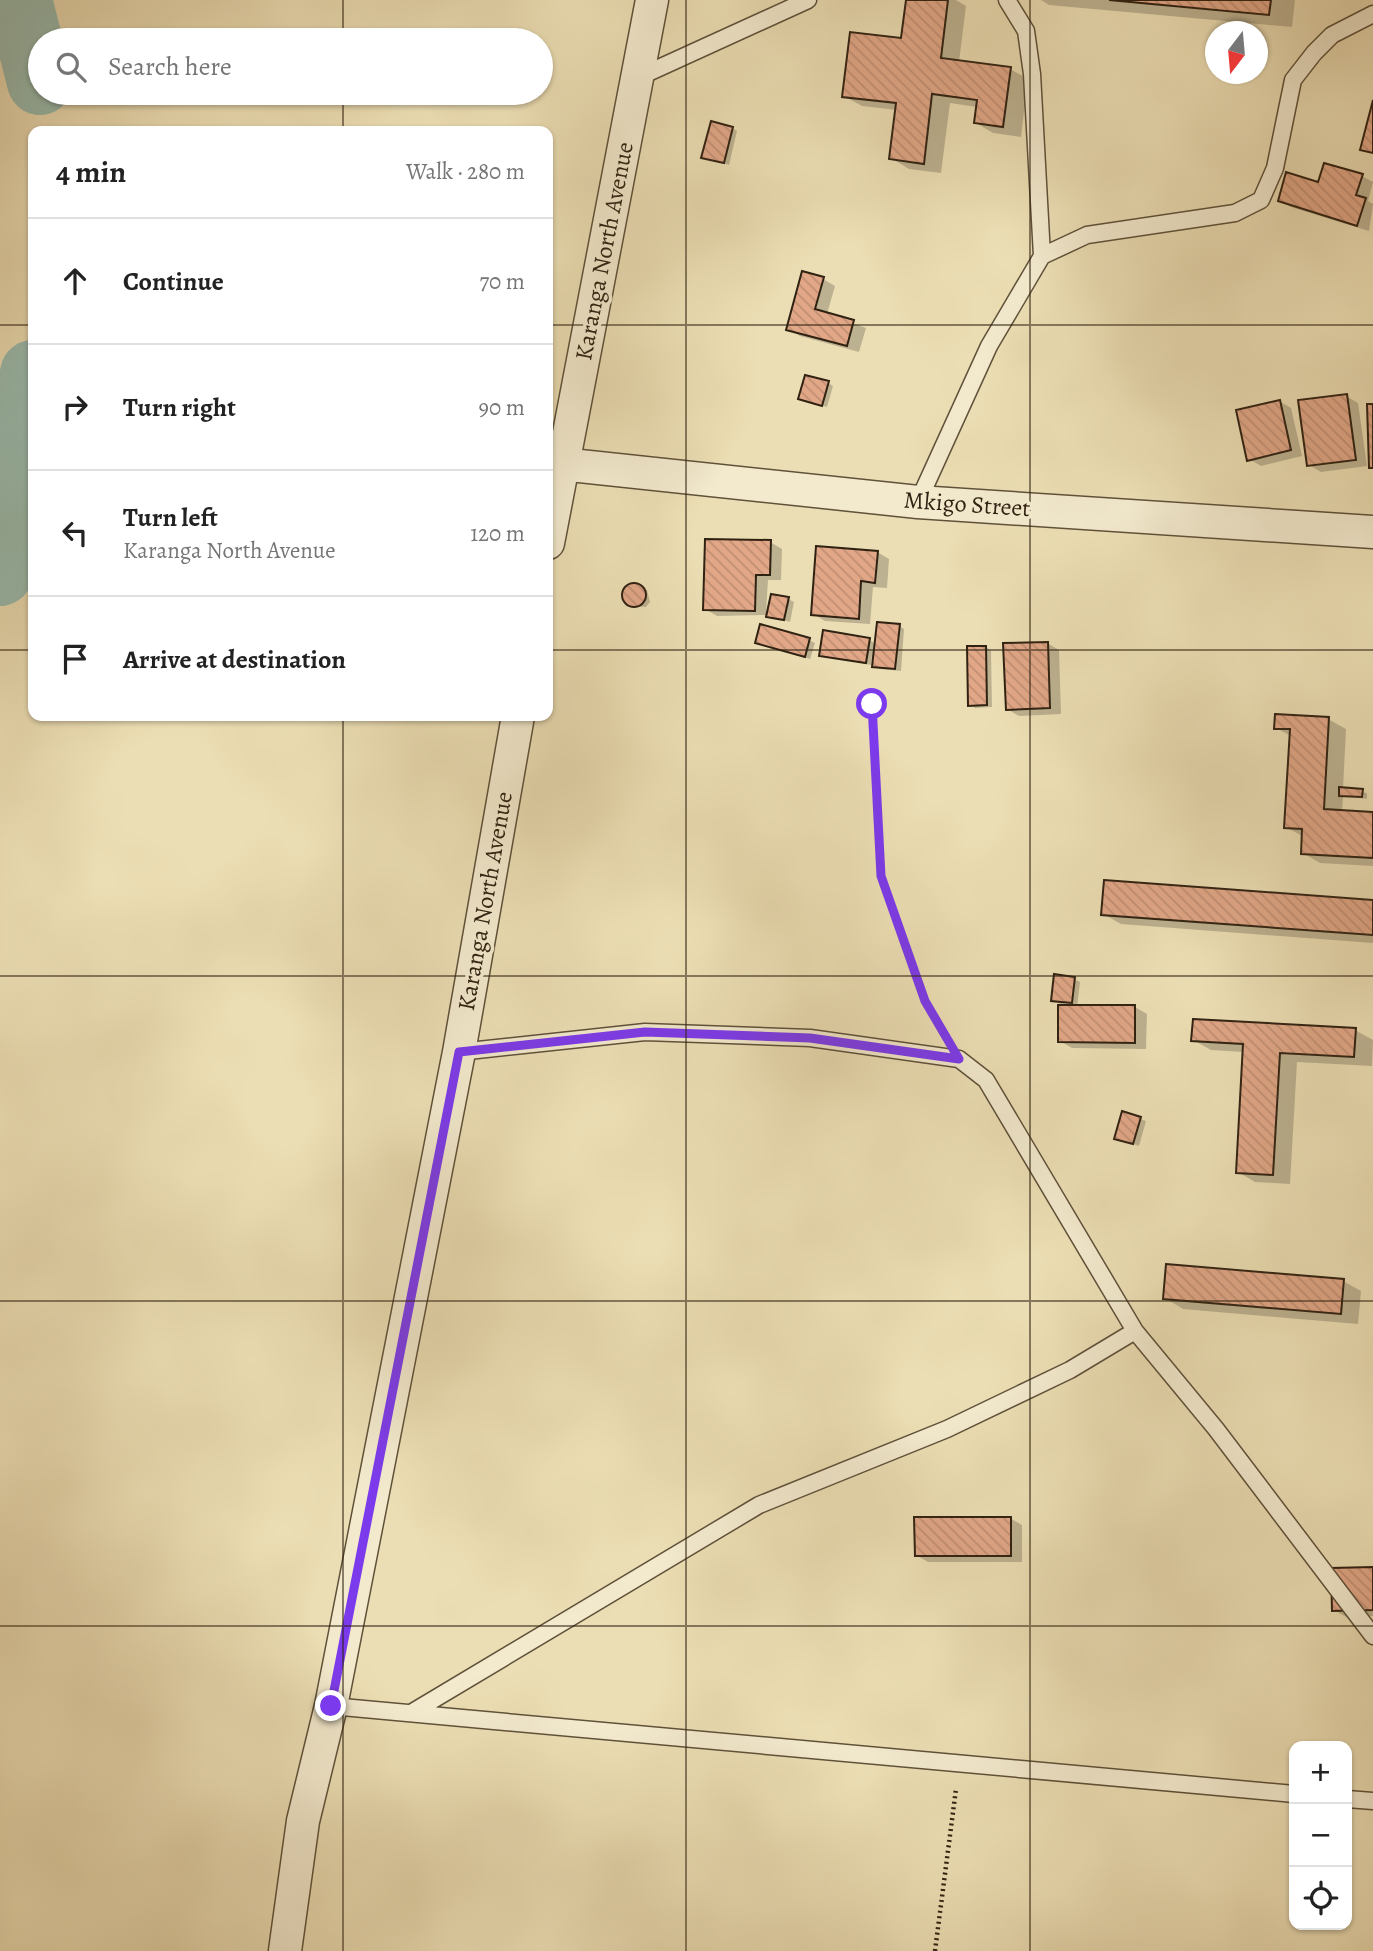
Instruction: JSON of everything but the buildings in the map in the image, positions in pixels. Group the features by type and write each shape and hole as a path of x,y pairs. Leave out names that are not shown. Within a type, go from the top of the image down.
{"street":[{"name":"Karanga North Avenue","path":"553,513 652,0"},
{"name":"Mkigo Street","path":"561,464 918,502 1373,532"},
{"name":"Karanga North Avenue","path":"285,1951 303,1821 331,1706 459,1052 517,721"}],"lane":[{"path":"639,77 808,0"},
{"path":"918,502 989,346 1042,256 1028,42 1026,31 1007,0"},
{"path":"1042,256 1087,235 1235,213 1261,200 1275,168 1293,80 1332,35 1373,14"},
{"path":"459,1052 645,1032 810,1038 959,1059 986,1080 1135,1331 1216,1429 1373,1636"},
{"path":"411,1713 759,1504 947,1429 1070,1370 1135,1331"},
{"path":"331,1706 960,1761 1289,1794"},
{"path":"1352,1799 1373,1801"}],"path":[{"path":"872,704 881,876 925,1001 959,1059"},
{"path":"935,1951 960,1761"}],"waterway":[{"path":"19,0 28,35"},
{"path":"0,573 28,403"}],"route":[{"path":"331,1706 459,1052 645,1032 810,1038 926,1052 959,1059 925,1001 881,876 872,704"}]}
